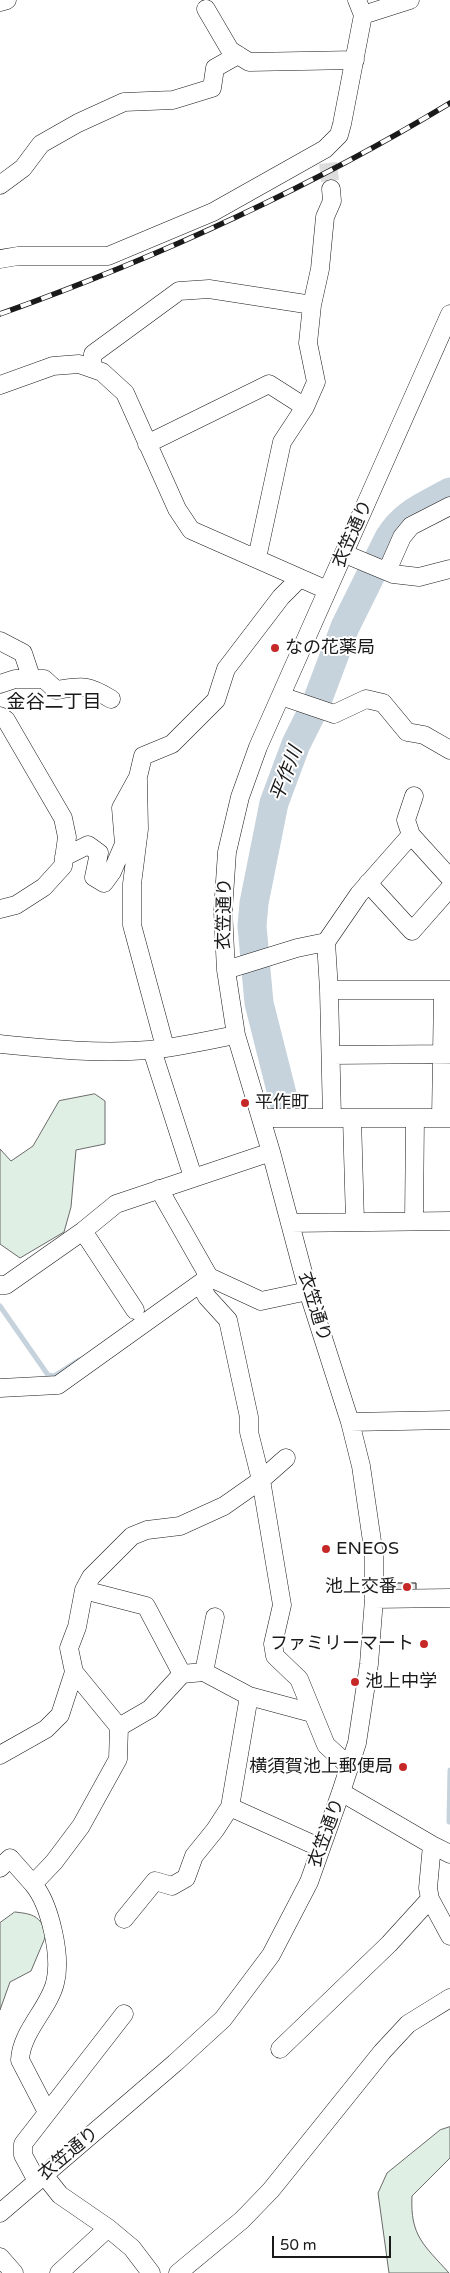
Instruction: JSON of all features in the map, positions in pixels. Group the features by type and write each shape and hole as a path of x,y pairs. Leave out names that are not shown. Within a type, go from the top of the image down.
{"street":[{"path":"0,2 6,0"},
{"path":"0,259 18,256 108,256 213,212 327,156 339,135 355,60 360,7 410,0"},
{"path":"206,9 230,50 249,62 355,60"},
{"path":"0,185 24,168 41,144 78,123 124,102 173,100 212,88 215,68 238,55"},
{"path":"257,558 282,442 305,407 316,382 308,343 312,305 320,269 325,216 332,201 331,189"},
{"path":"91,368 93,354 179,291 210,289 312,305"},
{"name":"衣笠通り","path":"0,2213 223,2020 271,1955 309,1882 350,1767 356,1743 370,1664 374,1599 374,1555 361,1466 350,1422 308,1291 272,1152 236,1035 226,970 223,911 227,852 240,797 258,747 450,314"},
{"path":"0,384 53,366 79,364 102,372 125,393 177,509 191,530 327,590"},
{"path":"147,444 269,384 305,407"},
{"path":"387,571 402,537 411,526 450,506"},
{"path":"345,554 394,574 419,577 450,569"},
{"path":"193,1177 158,1049 132,925 132,884 139,829 138,777 143,756 172,744 216,700 226,669 281,597 299,579"},
{"path":"0,641 23,653 31,678"},
{"path":"0,684 15,679 44,679 56,690 78,686 93,688 111,699"},
{"path":"281,696 334,714 366,699 384,703 407,732 438,736 450,741"},
{"path":"0,716 6,720 63,818 67,837 63,866 44,887 16,905 0,909"},
{"path":"424,735 450,750"},
{"path":"64,857 88,845 99,853 94,877 104,883 112,872 124,844 121,808 138,777"},
{"path":"414,796 406,820 411,834 450,878"},
{"path":"332,1118 326,942 368,883 411,834"},
{"path":"368,883 412,931 450,888"},
{"path":"226,970 297,948 326,942"},
{"path":"261,1118 445,1118 446,990 329,990"},
{"path":"0,1044 64,1050 123,1052 158,1049 236,1035"},
{"path":"331,1055 446,1054"},
{"path":"352,1118 356,1221"},
{"path":"414,1221 415,1118"},
{"path":"0,1285 6,1285 116,1204 272,1152"},
{"path":"159,1189 204,1280 206,1297 228,1320 249,1416 249,1432 261,1480 282,1604 273,1644 275,1656 299,1679 326,1745 350,1767"},
{"path":"290,1223 450,1221"},
{"path":"83,1230 135,1310"},
{"path":"204,1280 261,1301 308,1291"},
{"path":"0,1388 58,1385 204,1280"},
{"path":"350,1422 450,1420"},
{"path":"33,1884 54,1862 81,1826 118,1759 119,1727 74,1672 69,1648 77,1627 84,1590 91,1577 132,1536 148,1530 180,1526 224,1506 261,1480 286,1458"},
{"path":"84,1590 146,1606 182,1674"},
{"path":"374,1599 450,1598"},
{"path":"204,1672 215,1617"},
{"path":"0,1755 46,1729 60,1715 74,1672"},
{"path":"119,1727 150,1709 182,1674 204,1672 249,1696 312,1712"},
{"path":"124,1919 155,1881 172,1886 186,1878 194,1856 215,1830 230,1807 249,1696"},
{"path":"341,1792 450,1854"},
{"path":"230,1807 321,1848"},
{"path":"432,1845 428,1888 430,1899 450,1936"},
{"path":"0,1868 10,1858 42,1894 52,1924 56,1968 55,1984 20,2051 20,2060 47,2112"},
{"path":"280,2049 389,1944 430,1899"},
{"path":"178,2273 242,2220 271,2190 382,2052 408,2024 450,1998"},
{"path":"124,2014 23,2144 23,2155 41,2178 60,2195 108,2228 132,2248 151,2273"},
{"path":"59,2273 108,2228"},
{"path":"0,2257 14,2273"}],"green space":[{"path":"95,1094 105,1101 105,1144 76,1150 71,1207 64,1232 20,1258 0,1244 0,1149 11,1161 33,1146 59,1101"},
{"path":"15,1912 35,1917 47,1933 31,1971 10,1982 0,2010 0,1923"},
{"path":"450,2127 450,2158 412,2196 413,2221 416,2231 426,2247 449,2273 389,2273 378,2193 387,2173 440,2130"}],"building":[{"name":"池上交番","path":"397,1583 416,1583 416,1592 397,1592"}],"waterway":[{"name":"平作川","path":"284,1102 259,1003 252,926 254,903 274,803 296,744 316,704 345,627 389,538 408,516 450,492"},
{"path":"0,1306 48,1375 54,1376 79,1360"},
{"path":"449,1822 450,1770"}],"tunnel":[{"path":"328,163 331,189"}],"railway":[{"path":"0,314 116,270 230,220 342,164 450,103"}],"place":[{"name":"なの花薬局","path":"275,648"},
{"name":"平作町","path":"245,1103"},
{"name":"ENEOS","path":"326,1549"},
{"name":"池上交番","path":"407,1587"},
{"name":"ファミリーマート","path":"424,1644"},
{"name":"池上中学","path":"355,1682"},
{"name":"横須賀池上郵便局","path":"403,1767"}],"district":[{"name":"金谷二丁目","path":"54,703"}]}
